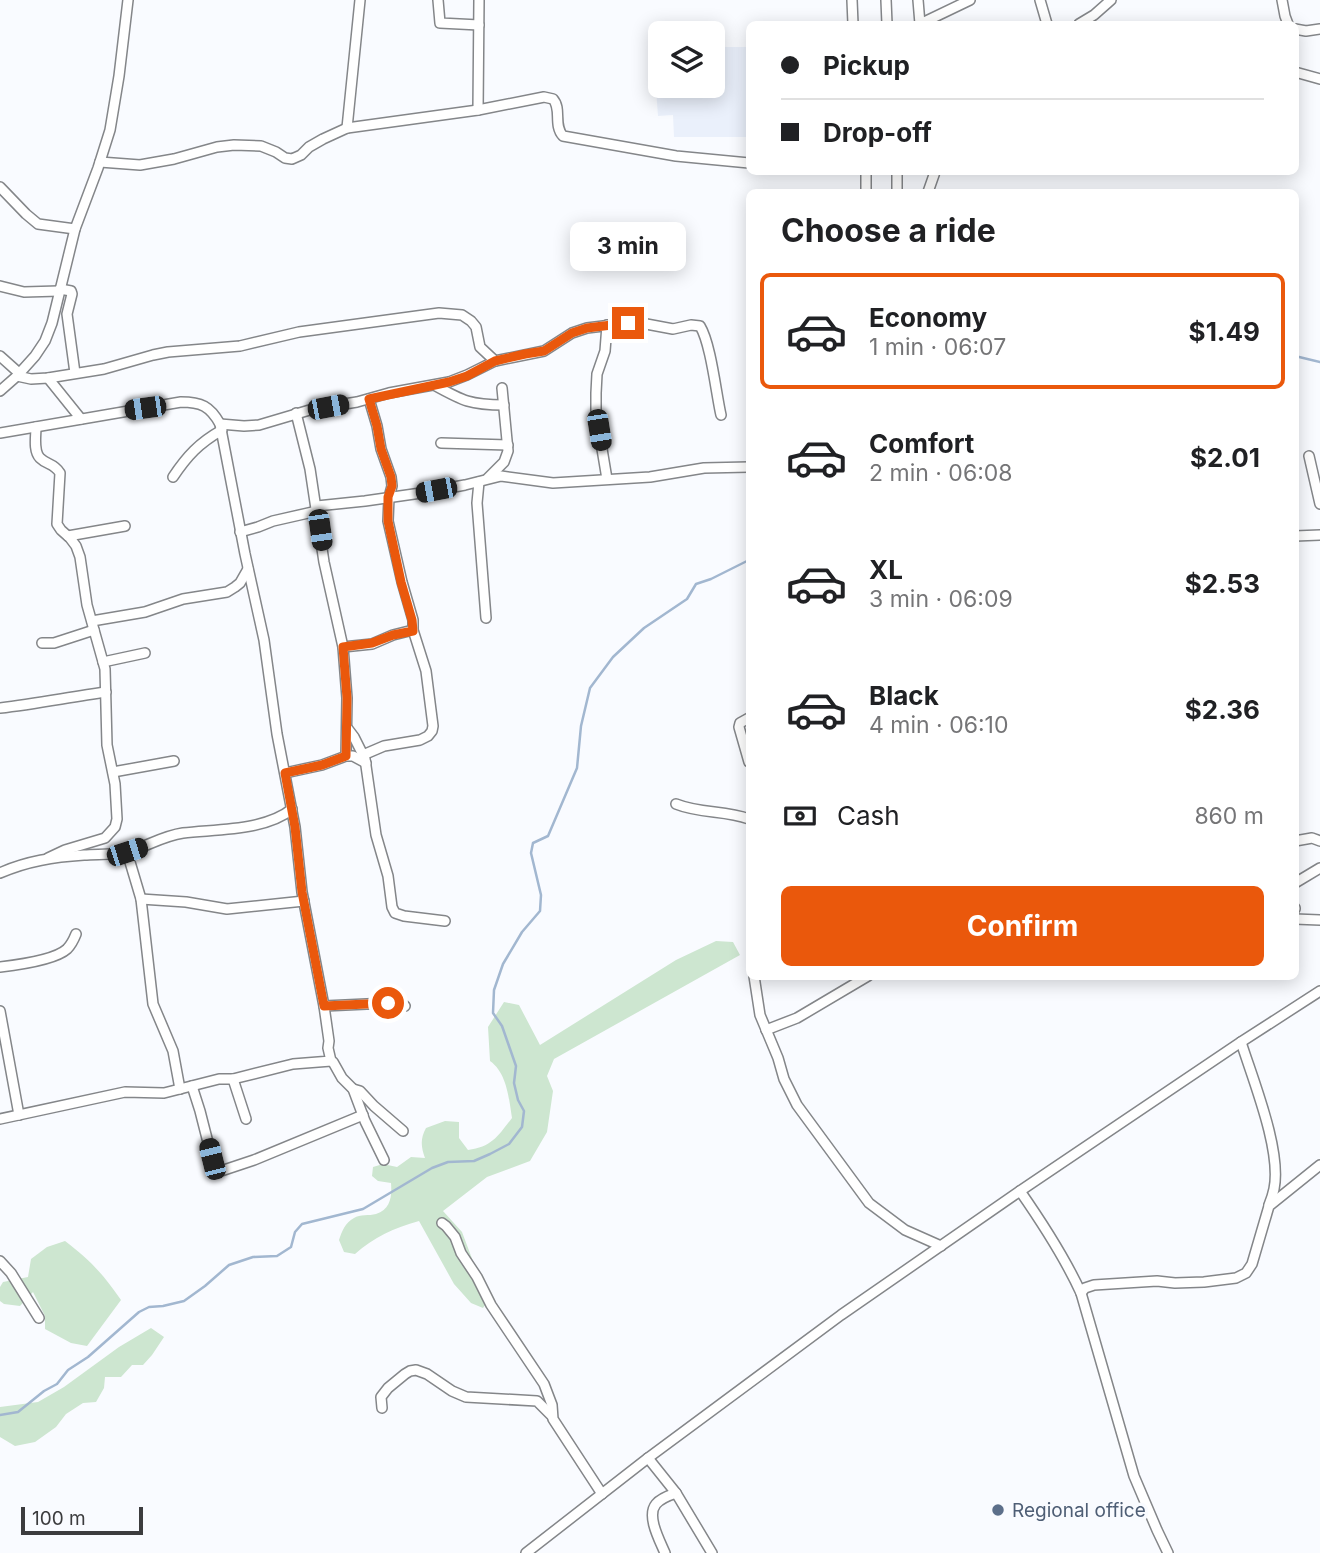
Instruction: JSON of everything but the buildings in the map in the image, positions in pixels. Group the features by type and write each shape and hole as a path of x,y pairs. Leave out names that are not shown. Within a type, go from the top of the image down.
{"street":[{"path":"0,391 34,356 45,341 51,323 75,229 110,130 128,0"},
{"path":"348,128 360,0"},
{"path":"438,0 440,23 479,25"},
{"path":"478,110 479,0"},
{"path":"852,0 853,21"},
{"path":"886,0 887,21"},
{"path":"918,0 920,21"},
{"path":"926,21 970,0"},
{"path":"1040,0 1046,21"},
{"path":"1084,21 1111,0"},
{"path":"1282,0 1287,21"},
{"path":"1299,29 1320,29"},
{"path":"1299,73 1320,79"},
{"path":"100,162 140,165 174,159 217,146 234,145 261,146 292,159 323,139 348,128 478,110 544,97 557,103 559,131 563,136 676,156 746,163"},
{"path":"0,187 38,224 75,229"},
{"path":"0,286 24,292 71,291 68,314 75,373"},
{"path":"0,356 18,374 31,379 48,378 104,369 160,354 240,345 299,332 439,313 462,315 471,321 476,327 480,347 495,361"},
{"path":"173,477 193,449 221,427 259,425 296,413 434,385 467,376 495,361 544,351 572,333 607,325 628,323 673,328 691,325 700,327 711,361 721,415"},
{"path":"607,325 605,351 597,374 596,393 596,413 607,479"},
{"path":"48,378 80,419"},
{"path":"434,385 470,403 504,405"},
{"path":"486,618 477,503 483,480 504,462 508,451 502,388"},
{"path":"285,773 346,756 365,759 384,746 419,740 432,731 433,718 426,671 413,631 388,521 391,477 369,399"},
{"path":"0,433 109,413 191,402 207,407 214,413 221,427 240,532 264,640 304,901 324,1006 328,1048 331,1061 353,1089 384,1160"},
{"path":"296,413 310,469 324,562 343,647 348,729 346,756"},
{"path":"0,873 99,841 111,834 117,819 113,772 107,745 103,662 84,589 80,557 76,546 57,524 60,473 58,468 41,460 38,455 36,427"},
{"path":"441,443 508,444"},
{"path":"1309,456 1320,504"},
{"path":"240,532 317,508 421,493 501,476 553,483 650,477 704,468 746,467"},
{"path":"68,536 125,526"},
{"path":"1299,536 1320,535"},
{"path":"42,643 54,643 93,626 183,599 227,592 240,583 248,569"},
{"path":"343,647 372,643 413,631"},
{"path":"103,662 145,653"},
{"path":"0,708 106,692"},
{"path":"746,720 739,727 746,752"},
{"path":"348,729 355,737 365,759 376,835 395,913 446,921"},
{"path":"113,772 174,761"},
{"path":"676,804 694,810 746,818"},
{"path":"48,858 127,852 167,836 268,821 292,809"},
{"path":"1299,840 1312,838 1320,841"},
{"path":"127,852 141,899 153,1004 173,1051 180,1089"},
{"path":"1299,881 1320,868"},
{"path":"141,899 186,902 227,909 304,901"},
{"path":"1299,919 1320,920"},
{"path":"0,967 59,954 66,950 76,934"},
{"path":"755,980 760,1015 784,1079 797,1105 869,1203 905,1230 941,1246"},
{"path":"766,1030 797,1017 861,980"},
{"path":"526,1553 648,1458 841,1315 1020,1191 1320,991"},
{"path":"324,1006 388,1003 405,1006"},
{"path":"0,1011 19,1115"},
{"path":"1080,1293 1084,1288 1094,1285 1157,1281 1204,1282 1236,1278 1246,1273 1252,1264 1275,1188 1274,1152 1241,1042"},
{"path":"0,1119 125,1092 164,1093 293,1064 331,1061"},
{"path":"233,1079 246,1119"},
{"path":"191,1086 214,1166 221,1171 363,1115"},
{"path":"353,1089 360,1091 402,1131"},
{"path":"1269,1206 1317,1167 1320,1180"},
{"path":"1020,1191 1052,1237 1080,1293 1134,1476 1168,1553"},
{"path":"442,1223 454,1237 498,1317 544,1384 552,1405 552,1416"},
{"path":"0,1261 11,1273 39,1318"},
{"path":"382,1408 381,1397 388,1388 410,1371 416,1370 466,1397 537,1401 552,1416 602,1494"},
{"path":"648,1458 676,1493 712,1553"},
{"path":"665,1553 653,1514 654,1505 676,1493"}],"shaded area":[{"path":"725,47 746,47 746,137 674,137 673,115 658,116 657,98 725,98"}],"green space":[{"path":"716,941 733,942 740,955 554,1059 547,1076 553,1091 547,1132 530,1161 487,1177 443,1211 462,1232 488,1301 483,1308 471,1303 454,1284 419,1221 385,1234 355,1254 344,1252 339,1240 348,1222 356,1217 381,1212 390,1202 391,1183 378,1181 372,1176 373,1167 383,1164 397,1167 411,1157 425,1158 422,1143 426,1128 445,1121 459,1122 459,1138 468,1150 489,1143 512,1118 504,1079 490,1061 488,1027 504,1002 519,1005 540,1045 676,960"},
{"path":"65,1241 96,1268 121,1300 87,1346 71,1343 45,1329 45,1316 33,1292 20,1306 0,1301 0,1287 3,1282 28,1277 31,1259 47,1247"},
{"path":"151,1328 164,1337 152,1355 143,1365 132,1365 121,1377 105,1377 104,1388 96,1402 83,1403 66,1414 56,1427 35,1442 15,1446 0,1437 0,1407 38,1402"}],"waterway":[{"path":"1299,357 1320,362"},
{"path":"0,1415 18,1412 57,1384 68,1370 88,1357 139,1312 149,1307 184,1301 229,1265 253,1257 277,1256 291,1247 295,1232 302,1224 363,1209 432,1168 448,1162 474,1161 509,1144 522,1127 524,1111 514,1083 516,1066 502,1026 493,1013 494,990 503,964 522,932 540,911 541,895 531,853 533,843 548,836 577,768 581,726 590,688 613,657 644,628 687,599 696,584 746,562"}],"place":[{"name":"Regional office","path":"998,1510"}],"route":[{"path":"388,1003 324,1006 302,892 295,827 285,773 322,765 346,756 348,729 343,647 372,643 413,631 388,521 391,477 369,399 449,382 495,361 544,351 572,333 587,328 628,323"}]}
